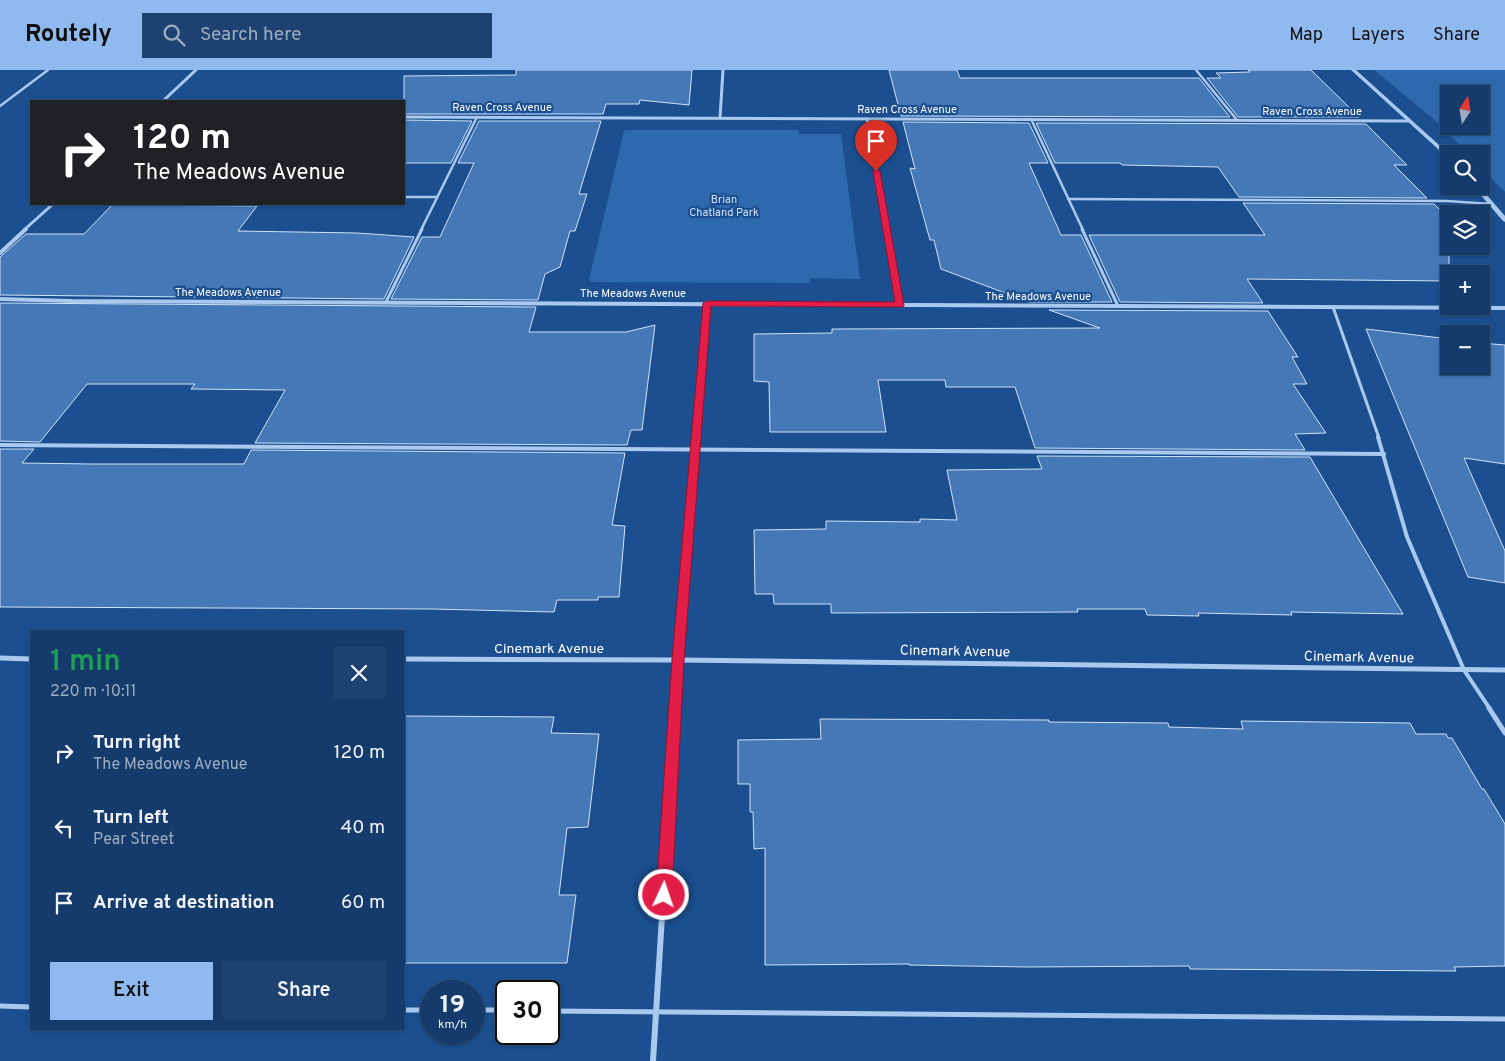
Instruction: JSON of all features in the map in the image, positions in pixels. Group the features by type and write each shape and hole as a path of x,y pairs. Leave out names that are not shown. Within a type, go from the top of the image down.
{"street":[{"path":"164,100 196,70"},
{"path":"720,118 723,70"},
{"path":"1353,70 1440,150"},
{"name":"Raven Cross Avenue","path":"405,117 1409,121"},
{"path":"867,119 900,305"},
{"path":"1484,195 1505,220"},
{"path":"0,253 52,205"},
{"name":"The Meadows Avenue","path":"0,299 71,301 1505,308"},
{"path":"653,1061 678,660 707,303"},
{"path":"0,658 30,658"},
{"name":"Cinemark Avenue","path":"405,660 678,660 1505,670"}],"lane":[{"path":"0,106 48,70"},
{"path":"1196,70 1237,120"},
{"path":"386,302 477,117"},
{"path":"1031,119 1118,306"},
{"path":"405,197 437,197"},
{"path":"1068,199 1447,201 1492,204"},
{"path":"1333,307 1384,454 1407,537 1464,670 1505,733"},
{"path":"0,445 1384,454"},
{"path":"0,1006 30,1007"},
{"path":"405,1010 420,1010"},
{"path":"560,1011 1505,1019"}],"green space":[{"path":"1374,70 1505,70 1505,192 1490,176 1490,145 1459,145 1450,135 1490,135 1490,85 1440,85 1440,125"},
{"name":"Brian Chatland Park","path":"798,130 799,134 841,134 860,279 810,278 810,283 591,282 589,280 624,131"}],"building":[{"path":"516,70 692,70 689,105 640,100 639,104 606,104 603,114 405,114 404,76 516,75"},
{"path":"889,70 957,70 960,78 1199,78 1230,117 901,116"},
{"path":"1248,70 1311,70 1359,117 1238,117 1207,78 1221,78 1216,73 1250,72"},
{"path":"405,120 472,121 451,163 405,163"},
{"path":"479,121 601,121 579,194 587,194 575,231 570,231 560,267 545,274 538,300 391,299 422,237 440,237 474,163 458,163"},
{"path":"903,122 1029,123 1048,163 1029,163 1061,235 1081,235 1112,302 1029,302 941,269 934,240 930,240 910,168 915,169"},
{"path":"1036,123 1366,124 1407,165 1394,165 1427,198 1239,197 1218,167 1122,165 1120,163 1055,163"},
{"path":"1243,203 1434,204 1440,210 1440,255 1449,255 1449,265 1440,265 1440,281 1247,279 1263,303 1120,302 1089,235 1265,235"},
{"path":"112,205 257,206 238,231 357,233 414,237 384,299 0,295 0,257 26,234 84,234"},
{"path":"0,303 536,307 529,332 626,332 655,325 642,430 631,430 627,445 255,443 285,390 191,389 195,384 87,384 40,442 0,441"},
{"path":"1049,310 1268,311 1298,357 1292,357 1307,384 1293,384 1326,433 1295,434 1305,450 1035,448 1015,387 946,387 945,380 878,380 886,432 770,432 769,382 754,381 754,334 832,333 832,329 1100,328"},
{"path":"1366,329 1440,338 1440,375 1490,375 1490,344 1505,345 1505,464 1464,458 1505,551 1505,583 1468,577"},
{"path":"0,449 34,449 22,463 91,464 244,464 251,450 625,453 612,525 625,526 619,597 598,597 598,600 557,600 554,612 432,609 0,607"},
{"path":"1037,456 1310,457 1403,614 1291,612 1292,615 1198,613 1199,616 1147,615 1145,609 1077,609 1078,612 831,613 831,604 774,604 773,594 755,594 754,530 826,529 826,521 920,522 920,519 957,520 947,470 1042,469"},
{"path":"405,716 554,717 551,733 599,734 588,827 567,828 559,895 576,895 567,963 405,963"},
{"path":"820,719 1049,720 1049,722 1168,723 1169,727 1243,729 1241,721 1410,723 1416,734 1446,734 1448,738 1452,738 1505,824 1505,966 1454,967 1456,971 1190,969 1189,966 765,965 765,848 754,849 753,812 750,812 750,784 738,784 738,740 821,739"}],"route":[{"path":"664,895 678,660 707,303 900,305 876,171"}]}
